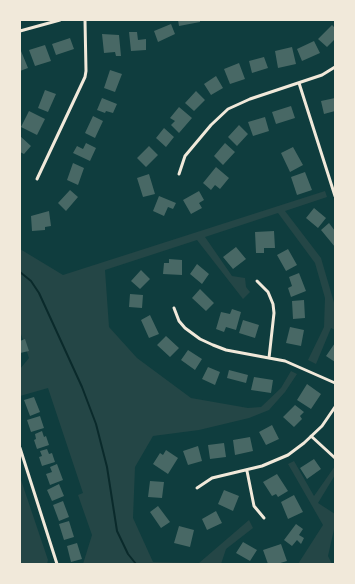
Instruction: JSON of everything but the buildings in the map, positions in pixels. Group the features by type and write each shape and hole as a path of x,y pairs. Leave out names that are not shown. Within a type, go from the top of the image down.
{"street":[{"path":"20,31 60,20"},
{"path":"37,179 85,78 85,20"},
{"path":"179,174 185,156 211,125 228,110 250,99 322,75 335,67"},
{"path":"299,83 335,196"},
{"path":"257,281 268,292 273,304 274,313 269,358"},
{"path":"174,308 179,321 200,339 226,350 269,358 299,366 335,383"},
{"path":"198,488 212,478 247,471 277,461 298,448 311,436 335,407"},
{"path":"311,436 335,458"},
{"path":"20,448 57,564"},
{"path":"247,471 254,506 264,518"}],"shaded area":[{"path":"325,191 327,197 285,211 321,258 335,306 335,330 331,328 316,364 308,360 324,327 325,298 315,263 278,213 205,237 232,276 245,278 246,287 250,292 243,299 197,240 105,270 109,327 137,358 191,398 248,408 261,407 281,388 291,371 297,374 285,392 269,410 249,418 199,430 153,436 135,467 133,518 153,562 199,563 249,520 253,528 226,549 221,564 83,564 92,535 78,495 83,493 48,388 20,396 20,369 29,358 20,331 20,249 63,275"},
{"path":"294,461 314,496 335,466 335,475 318,503 335,514 335,525 328,556 332,564 298,564 323,525 288,464"},
{"path":"20,477 48,560 47,564 20,564"}],"waterway":[{"path":"20,272 31,281 39,293 82,387 96,424 107,467 117,531 128,554 136,564"}]}
